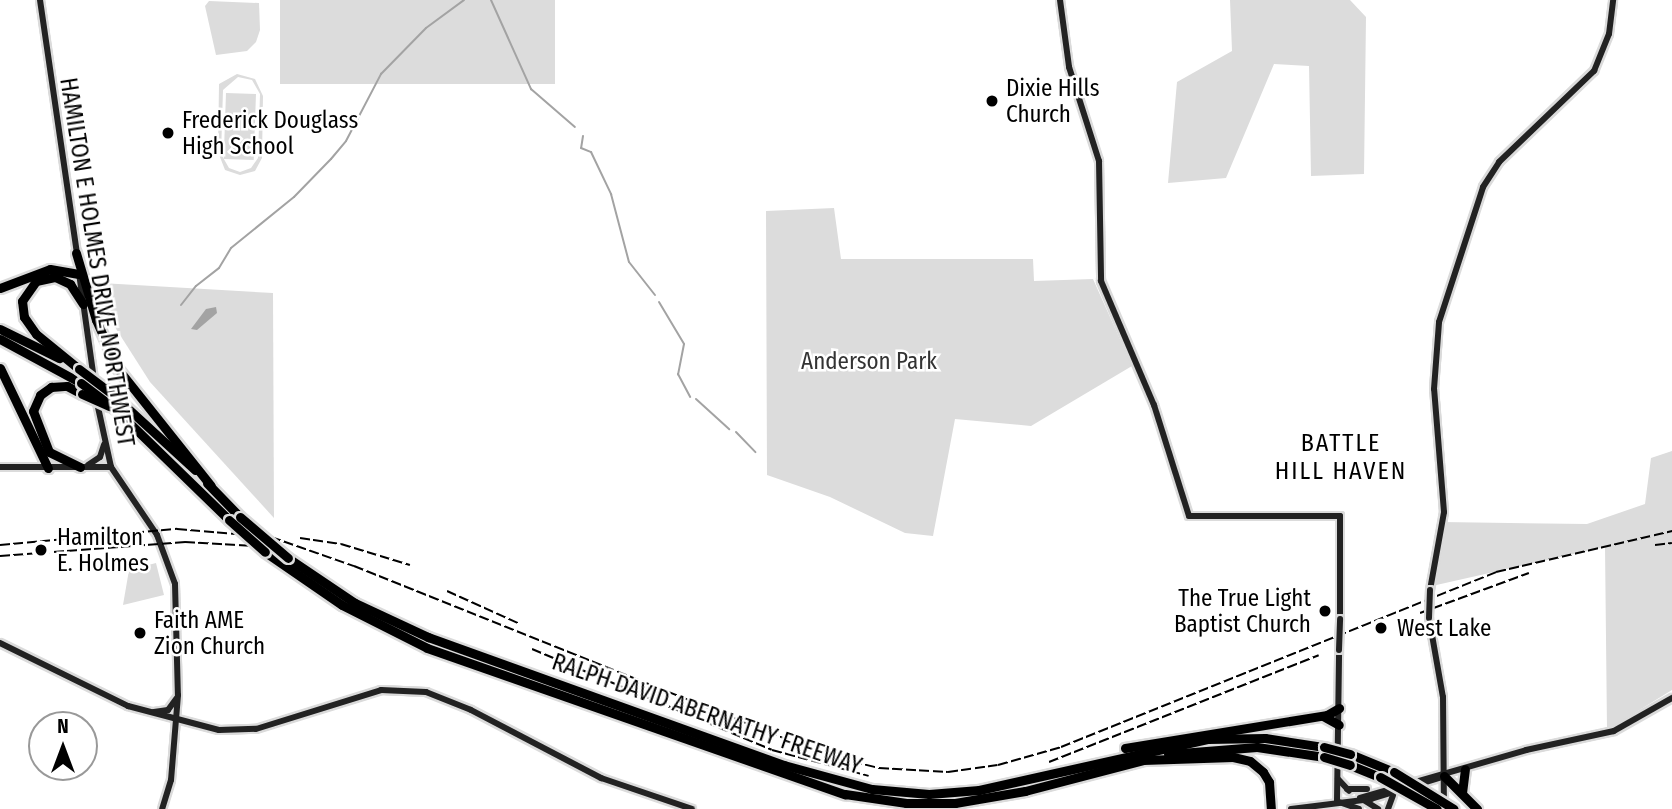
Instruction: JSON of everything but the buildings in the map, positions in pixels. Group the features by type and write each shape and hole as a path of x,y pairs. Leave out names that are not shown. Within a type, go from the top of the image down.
{"highway":[{"path":"67,268 77,256"},
{"path":"77,256 96,320 118,369 211,486"},
{"path":"0,288 39,272 67,268 79,274"},
{"path":"83,304 70,284 55,277 36,281 22,301 24,317 36,334 111,393 211,486"},
{"path":"0,329 79,369"},
{"path":"0,339 81,383 114,408"},
{"path":"0,368 51,468"},
{"path":"51,468 50,452 34,421 38,397 62,385 114,408"},
{"name":"RALPH DAVID ABERNATHY FREEWAY","path":"114,408 265,552 318,591 404,639 819,787 897,802 982,800 1143,760 1235,747 1350,754 1394,772 1454,809"},
{"path":"50,452 82,467"},
{"name":"RALPH DAVID ABERNATHY FREEWAY","path":"211,486 240,517 288,558 337,593 405,628 802,771 872,789 929,794 972,791 1100,760 1224,737 1273,738 1324,752 1380,776 1437,809"},
{"path":"1100,760 1114,751 1168,738 1323,716 1339,708"},
{"path":"1323,716 1339,725"},
{"path":"1143,760 1246,759 1260,768 1269,782 1271,809"},
{"path":"1462,793 1465,769"},
{"path":"1444,776 1477,809"}],"main road":[{"name":"HAMILTON E HOLMES DRIVE NORTHWEST","path":"40,0 104,443 111,467 158,536 171,567 177,601 178,695 171,779 162,809"},
{"path":"1060,0 1069,67 1099,161 1101,281 1151,396 1189,516 1340,516 1337,801"},
{"path":"1444,809 1443,697 1429,618 1430,590 1444,512 1434,389 1439,322 1483,187 1499,162 1594,71 1609,34 1613,0"},
{"path":"82,467 100,457 104,443"},
{"path":"0,467 111,467"},
{"path":"0,643 145,712 176,722 250,729 368,693 412,690 471,710 601,778 692,809"},
{"path":"145,712 168,710 178,695"},
{"path":"1291,809 1395,793 1526,750 1614,730 1672,698"},
{"path":"1336,769 1337,801"},
{"path":"1347,789 1370,789 1434,773 1444,776"},
{"path":"1360,798 1365,793 1444,776"},
{"path":"1338,779 1347,789 1378,809"},
{"path":"1426,784 1438,788 1444,796"},
{"path":"1388,809 1395,793"},
{"path":"1337,801 1359,809"}],"green space":[{"path":"280,0 555,0 555,84 280,84"},
{"path":"1230,0 1350,0 1366,17 1364,174 1311,176 1309,66 1274,64 1226,178 1168,183 1177,82 1232,51"},
{"path":"209,1 259,3 260,30 256,42 247,51 216,55 205,6"},
{"path":"237,74 255,79 263,96 262,158 255,171 240,175 225,170 218,152 219,84","holes":["238,77 252,80 260,94 258,158 251,168 240,172 229,168 221,154 223,90"]},
{"path":"226,93 256,94 254,160 224,159"},
{"name":"Anderson Park","path":"834,208 841,259 1033,259 1034,281 1093,279 1132,366 1031,426 955,419 933,536 905,533 830,497 767,475 766,211"},
{"path":"101,283 273,293 274,518 150,382 113,324"},
{"path":"1672,451 1672,690 1607,730 1605,547 1432,586 1442,522 1587,524 1645,504 1651,458"},
{"path":"156,563 164,595 123,605 129,570"}],"shaded area":[{"path":"216,307 217,313 197,330 191,329 206,309"}],"waterway":[{"path":"181,305 196,286 219,268 231,248 294,197 331,159 346,141 381,74 426,28 464,0"},
{"path":"491,0 531,89 575,127"},
{"path":"583,136 581,148 591,152 611,194 629,262 655,295"},
{"path":"659,302 684,344 678,374 690,397"},
{"path":"696,399 729,429"},
{"path":"736,432 755,452"}],"railway":[{"path":"0,545 177,529 271,537 354,566 826,755 879,768 948,772 998,765 1061,747 1496,572 1672,531"},
{"path":"300,538 341,544 410,565"},
{"path":"0,556 185,542 272,547"},
{"path":"1655,545 1672,543"},
{"path":"1420,613 1529,573"},
{"path":"447,591 518,623"},
{"path":"532,649 772,750 869,776"},
{"path":"1049,762 1319,655"}],"place":[{"name":"Dixie Hills Church","path":"992,101"},
{"name":"Frederick Douglass High School","path":"168,133"},
{"name":"Hamilton E. Holmes","path":"41,550"},
{"name":"The True Light Baptist Church","path":"1325,611"},
{"name":"West Lake","path":"1381,628"},
{"name":"Faith AME Zion Church","path":"140,633"}],"district":[{"name":"BATTLE HILL HAVEN","path":"1341,458"}]}
